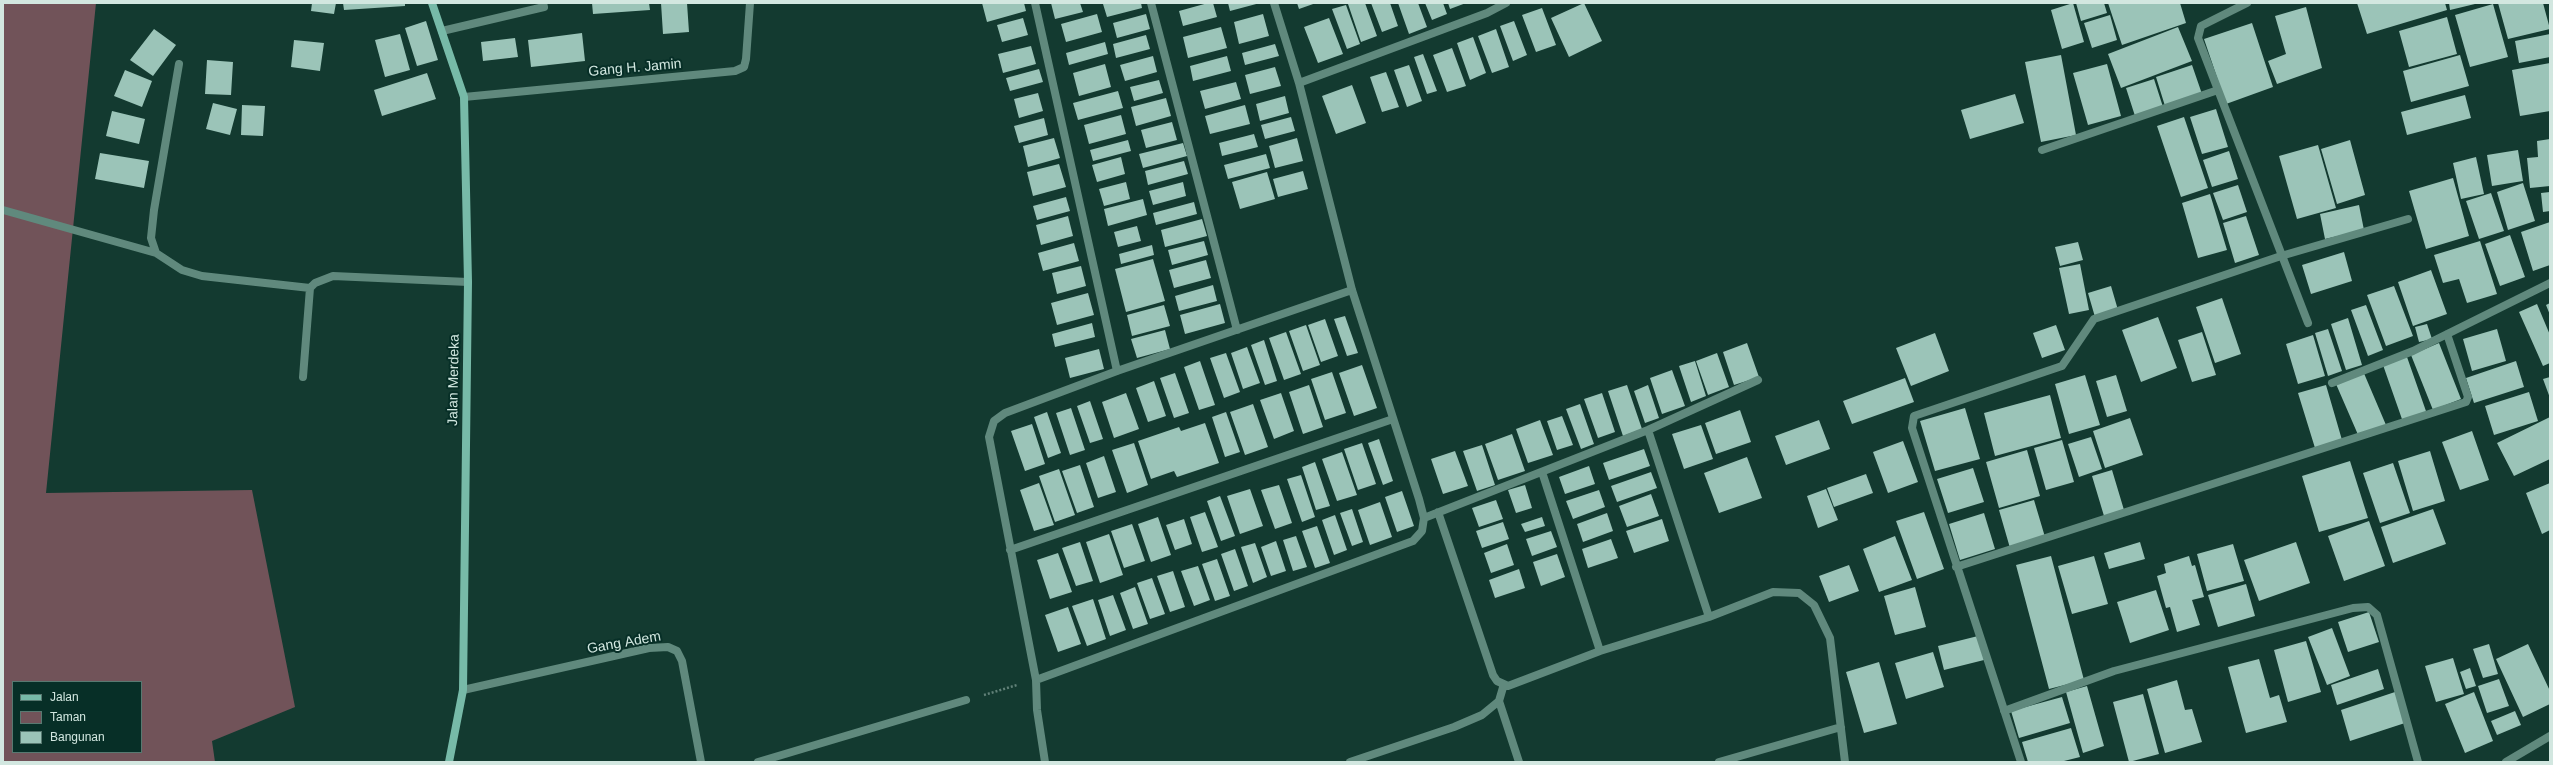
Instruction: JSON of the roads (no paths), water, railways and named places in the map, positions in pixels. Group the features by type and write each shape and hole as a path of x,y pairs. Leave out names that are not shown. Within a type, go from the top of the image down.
{"street":[{"name":"Jalan Merdeka","path":"432,3 464,97 468,282 463,690 449,762"},
{"path":"442,31 544,7 543,3"},
{"name":"Gang H. Jamin","path":"464,97 735,71 744,67 746,59 750,3"},
{"path":"1035,3 1116,371"},
{"path":"1151,3 1237,330"},
{"path":"1036,680 1413,541 1422,531 1424,518 1394,419 1352,290 1299,83 1274,3"},
{"path":"1299,83 1487,13 1506,3"},
{"path":"2247,3 2201,26 2198,38 2281,256 2308,322"},
{"path":"156,253 152,238 154,210 179,64"},
{"path":"2042,150 2218,90"},
{"path":"3,210 156,253 182,270 202,276 310,288"},
{"path":"2021,762 1956,567 1912,428 1914,416 2062,366 2094,319 2281,256 2408,219"},
{"path":"303,376 310,288 315,283 333,276 468,282"},
{"path":"2332,383 2413,351 2550,283"},
{"path":"1045,762 1037,710 1036,680 989,437 994,420 1005,413 1116,371 1352,290"},
{"path":"1956,567 2466,402 2468,397 2447,334"},
{"path":"1424,518 1648,430 1758,380"},
{"path":"1010,550 1394,419"},
{"path":"1648,430 1709,617"},
{"path":"1542,472 1600,651"},
{"path":"1438,512 1493,675 1504,684 1514,685 1600,651 1709,617 1773,592 1799,593 1814,605 1830,638 1845,762"},
{"path":"2004,711 2114,671 2353,608 2368,607 2377,615 2418,762"},
{"name":"Gang Adem","path":"463,690 649,648 668,647 677,651 682,661 701,762"},
{"path":"1350,762 1454,727 1482,715 1499,701 1504,684"},
{"path":"758,762 966,700"},
{"path":"1499,701 1519,762"},
{"path":"1719,762 1841,727"},
{"path":"2506,762 2550,736"}]}
